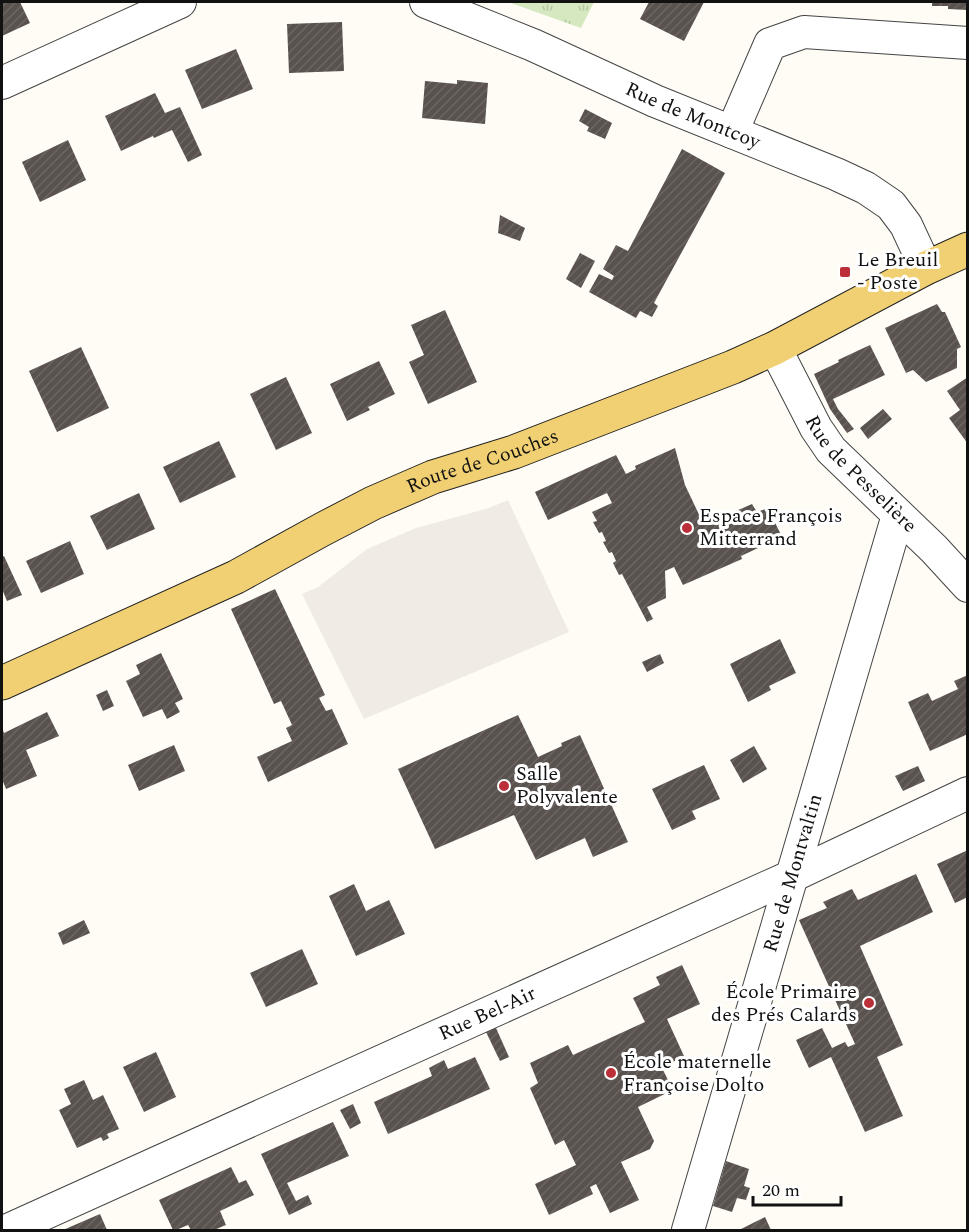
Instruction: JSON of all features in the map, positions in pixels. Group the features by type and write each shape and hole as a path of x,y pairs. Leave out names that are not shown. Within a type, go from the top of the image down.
{"main road":[{"name":"Route de Couches","path":"2,683 236,576 373,503 434,477 514,452 722,371 775,348 926,268 968,249"}],"street":[{"path":"2,83 180,2"},
{"name":"Rue de Montcoy","path":"426,2 533,45 655,101 866,188 891,205 906,225 926,268"},
{"path":"732,132 770,44 804,32 968,43"},
{"name":"Rue de Pesselière","path":"775,348 816,428 831,450 934,549 968,586"},
{"name":"Rue de Montvaltin","path":"688,1230 898,515"},
{"name":"Rue Bel-Air","path":"8,1230 792,876 968,793"}],"green space":[{"path":"508,2 594,2 581,28"}],"shaded area":[{"path":"508,500 569,632 364,719 302,594 318,587 367,549 416,528 489,508"}],"building":[{"path":"2,2 20,2 30,23 2,36"},
{"path":"649,2 704,2 684,41 640,19"},
{"path":"932,2 968,2 968,10 932,6"},
{"path":"342,22 344,71 289,73 287,24"},
{"path":"236,49 253,89 202,109 185,70"},
{"path":"457,80 488,83 485,124 422,118 425,81 457,84"},
{"path":"155,93 165,113 180,107 202,155 188,162 172,130 121,151 105,116"},
{"path":"585,109 612,123 605,139 587,131 589,127 579,121"},
{"path":"68,140 86,180 40,202 22,162"},
{"path":"682,149 725,173 654,303 658,306 652,317 640,311 636,318 589,292 599,274 612,280 614,276 603,269 616,245 628,251"},
{"path":"500,215 525,228 520,241 498,233"},
{"path":"580,253 595,261 581,288 566,279"},
{"path":"937,304 942,312 945,312 961,347 957,349 957,368 926,382 913,370 906,373 885,328"},
{"path":"445,310 477,382 428,404 409,362 424,355 411,325"},
{"path":"870,345 885,375 833,399 854,429 847,433 830,409 814,374"},
{"path":"81,347 109,408 57,432 29,371"},
{"path":"379,361 395,394 368,407 370,410 347,421 330,384"},
{"path":"286,377 312,433 276,450 250,394"},
{"path":"968,377 968,444 949,418 960,410 947,391"},
{"path":"883,409 892,419 868,439 860,428"},
{"path":"219,441 236,477 180,503 163,467"},
{"name":"Espace François Mitterrand","path":"675,448 685,485 704,525 752,504 757,512 768,508 782,537 741,556 742,559 683,585 674,567 665,571 666,598 647,607 653,619 647,622 622,574 619,575 613,563 616,561 603,542 606,541 602,532 599,533 593,522 597,521 592,512 612,503 607,493 548,520 535,492 616,455 626,474 636,469 635,466"},
{"path":"139,493 155,529 107,550 90,516"},
{"path":"70,541 84,574 41,593 26,561"},
{"path":"4,556 22,595 7,601 2,589 2,557"},
{"path":"275,589 325,695 319,698 326,711 332,709 348,744 268,782 257,757 292,741 286,728 292,725 281,701 274,704 231,609"},
{"path":"780,639 796,673 769,686 771,690 748,702 730,664"},
{"path":"161,653 183,699 175,703 180,712 167,719 162,709 143,717 126,681 140,674 136,665"},
{"path":"660,654 664,663 647,672 642,662"},
{"path":"968,675 968,734 930,751 908,702 928,693 932,701 958,689 954,681"},
{"path":"107,690 114,706 103,711 96,695"},
{"path":"47,712 59,736 26,750 37,776 6,789 2,779 2,728 4,733"},
{"name":"Salle Polyvalente","path":"518,715 538,757 580,735 628,842 593,857 585,838 536,860 514,815 435,849 398,769"},
{"path":"174,745 185,771 139,791 128,765"},
{"path":"754,746 767,769 743,783 730,760"},
{"path":"704,765 720,799 692,811 696,819 672,830 652,789"},
{"path":"918,766 925,781 903,791 895,776"},
{"path":"968,850 968,897 955,903 937,864"},
{"path":"916,874 933,912 860,946 903,1045 877,1057 903,1116 865,1132 831,1057 809,1068 796,1040 822,1028 832,1048 845,1042 848,1047 855,1044 799,920 827,908 823,902 852,889 858,900"},
{"path":"354,884 366,911 389,900 405,934 356,956 329,896"},
{"path":"84,920 90,933 63,945 58,933"},
{"path":"302,949 318,984 266,1007 250,973"},
{"path":"682,965 700,1004 667,1019 684,1056 662,1068 673,1090 638,1107 654,1141 650,1149 621,1162 639,1200 610,1213 596,1184 590,1187 593,1194 549,1215 535,1184 576,1165 564,1140 555,1145 530,1088 538,1083 530,1063 568,1045 573,1055 645,1022 633,998 660,985 656,977"},
{"path":"496,1028 509,1057 500,1061 486,1032"},
{"path":"156,1052 176,1097 144,1112 123,1067"},
{"path":"475,1057 490,1089 388,1134 374,1102 432,1076 429,1068 444,1060 448,1069"},
{"path":"84,1080 93,1100 103,1095 119,1129 107,1134 109,1138 103,1141 101,1137 77,1148 59,1110 71,1104 64,1089"},
{"path":"353,1104 361,1123 350,1129 340,1110"},
{"path":"333,1122 349,1156 287,1183 296,1201 308,1195 312,1204 289,1215 261,1154"},
{"path":"726,1161 749,1169 744,1186 750,1188 746,1200 737,1198 732,1212 713,1206"},
{"path":"231,1167 239,1183 246,1180 254,1195 220,1211 226,1225 214,1230 191,1230 188,1225 173,1230 159,1200"},
{"path":"100,1214 107,1230 63,1230"},
{"path":"765,1217 771,1230 741,1230 741,1229"}],"place":[{"name":"Le Breuil - Poste","path":"845,272"},
{"name":"Espace François Mitterrand","path":"687,528"},
{"name":"Salle Polyvalente","path":"504,786"},
{"name":"École Primaire des Prés Calards","path":"869,1003"},
{"name":"École maternelle Françoise Dolto","path":"611,1073"}]}
